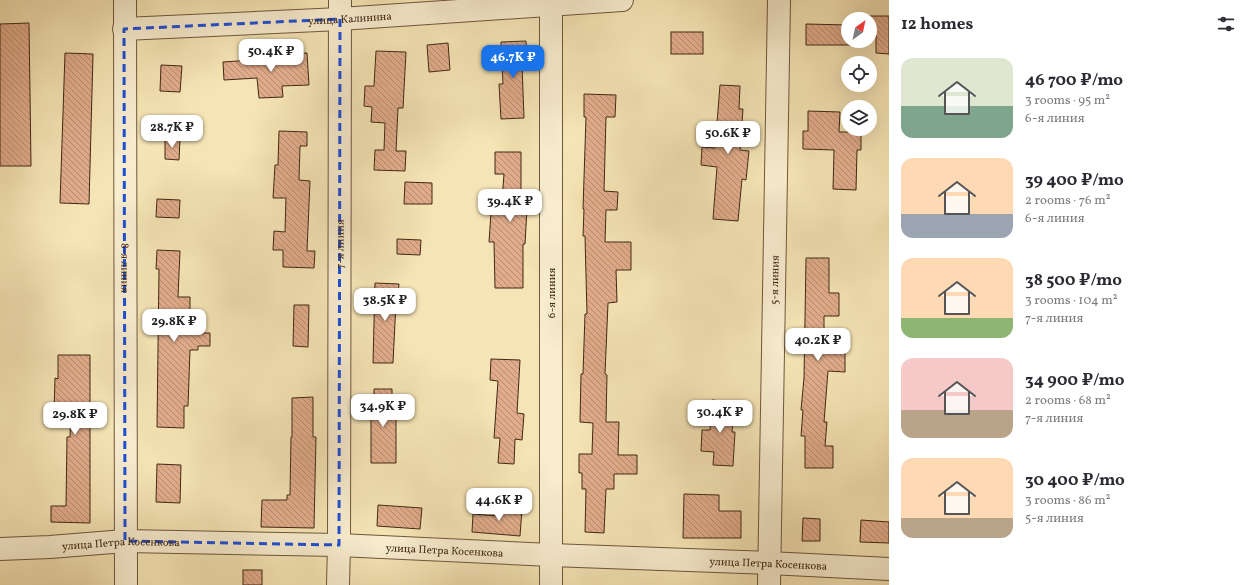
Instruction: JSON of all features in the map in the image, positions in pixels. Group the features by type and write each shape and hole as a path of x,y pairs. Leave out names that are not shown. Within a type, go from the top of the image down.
{"street":[{"name":"8-я линия","path":"125,0 126,585"},
{"name":"улица Калинина","path":"124,29 340,10 622,0"},
{"name":"5-я линия","path":"769,585 779,0"},
{"name":"6-я линия","path":"551,2 552,585"},
{"name":"7-я линия","path":"338,585 340,10"},
{"name":"улица Петра Косенкова","path":"0,549 125,541 339,545 889,569"}],"highlighted area":[{"path":"340,19 339,545 125,541 124,29"}],"building":[{"path":"877,16 889,16 889,54 876,53"},
{"path":"29,23 31,166 0,166 0,24"},
{"path":"806,24 841,25 841,45 806,45"},
{"path":"671,32 703,32 703,54 671,54"},
{"path":"526,41 528,65 522,65 524,118 501,119 499,84 503,84 501,42"},
{"path":"448,43 450,70 429,72 427,45"},
{"path":"376,51 406,52 403,108 398,108 396,151 406,151 405,171 374,170 375,150 384,150 385,123 371,122 372,107 364,106 365,86 374,86"},
{"path":"65,53 93,54 89,204 60,203"},
{"path":"307,53 309,85 282,86 283,97 259,98 257,78 224,80 223,62 280,58 280,54"},
{"path":"161,65 182,66 180,92 160,91"},
{"path":"720,85 740,86 739,109 743,109 740,150 749,151 746,180 742,179 738,221 713,219 717,167 701,165 702,147 715,148"},
{"path":"584,94 616,95 615,117 606,117 604,191 618,192 617,210 606,210 605,242 631,242 631,270 616,270 617,302 608,303 605,374 607,375 606,422 619,422 618,455 637,455 637,474 614,474 614,489 606,489 604,533 585,532 586,489 582,489 582,473 579,473 579,454 592,454 593,423 580,422 581,374 583,374 585,314 587,314 585,236 583,236 586,117 584,117"},
{"path":"808,111 840,112 839,132 841,132 841,136 861,136 861,150 857,150 856,190 833,189 834,150 803,149 803,131 808,131"},
{"path":"279,131 307,132 307,146 300,146 299,180 310,181 307,251 315,251 314,268 283,267 283,250 273,250 274,231 285,232 286,198 273,198 275,165 278,165"},
{"path":"165,138 180,139 179,160 165,159"},
{"path":"495,152 521,152 521,190 528,191 525,244 523,244 523,288 495,288 494,242 489,242 491,213 501,214 504,174 495,174"},
{"path":"405,182 432,183 432,204 404,204"},
{"path":"157,199 180,200 179,218 156,217"},
{"path":"397,239 421,240 420,255 397,254"},
{"path":"157,250 180,251 178,297 190,297 190,333 210,333 210,346 198,346 198,350 190,350 188,406 184,406 184,428 157,427 159,269 156,269"},
{"path":"806,258 829,258 829,293 839,293 839,316 824,316 824,346 845,346 845,372 828,371 824,422 827,422 825,446 833,446 833,468 805,468 805,436 801,436 803,410 801,410 804,378"},
{"path":"375,283 399,284 396,302 393,363 373,363"},
{"path":"294,305 309,305 308,347 293,346"},
{"path":"58,355 90,355 90,523 51,522 51,506 66,506 67,437 70,437 71,412 54,412 55,378 58,379"},
{"path":"491,359 520,360 517,413 524,414 522,440 515,439 514,464 498,463 500,438 494,438 498,381 490,380"},
{"path":"374,389 392,389 392,406 396,407 396,463 371,463 371,406 374,406"},
{"path":"313,397 313,437 316,437 314,528 261,527 262,500 287,500 287,495 290,495 292,398"},
{"path":"712,400 734,402 732,432 735,432 733,466 713,465 714,452 701,451 702,430 710,430"},
{"path":"157,464 181,465 180,503 156,502"},
{"path":"684,494 719,495 719,511 741,511 741,538 683,538"},
{"path":"378,505 422,508 420,529 377,526"},
{"path":"497,507 522,509 520,536 472,532 473,514 497,516"},
{"path":"803,518 820,519 820,541 802,541"},
{"path":"861,520 889,522 889,543 860,542"},
{"path":"243,570 262,570 262,585 243,585"}]}
